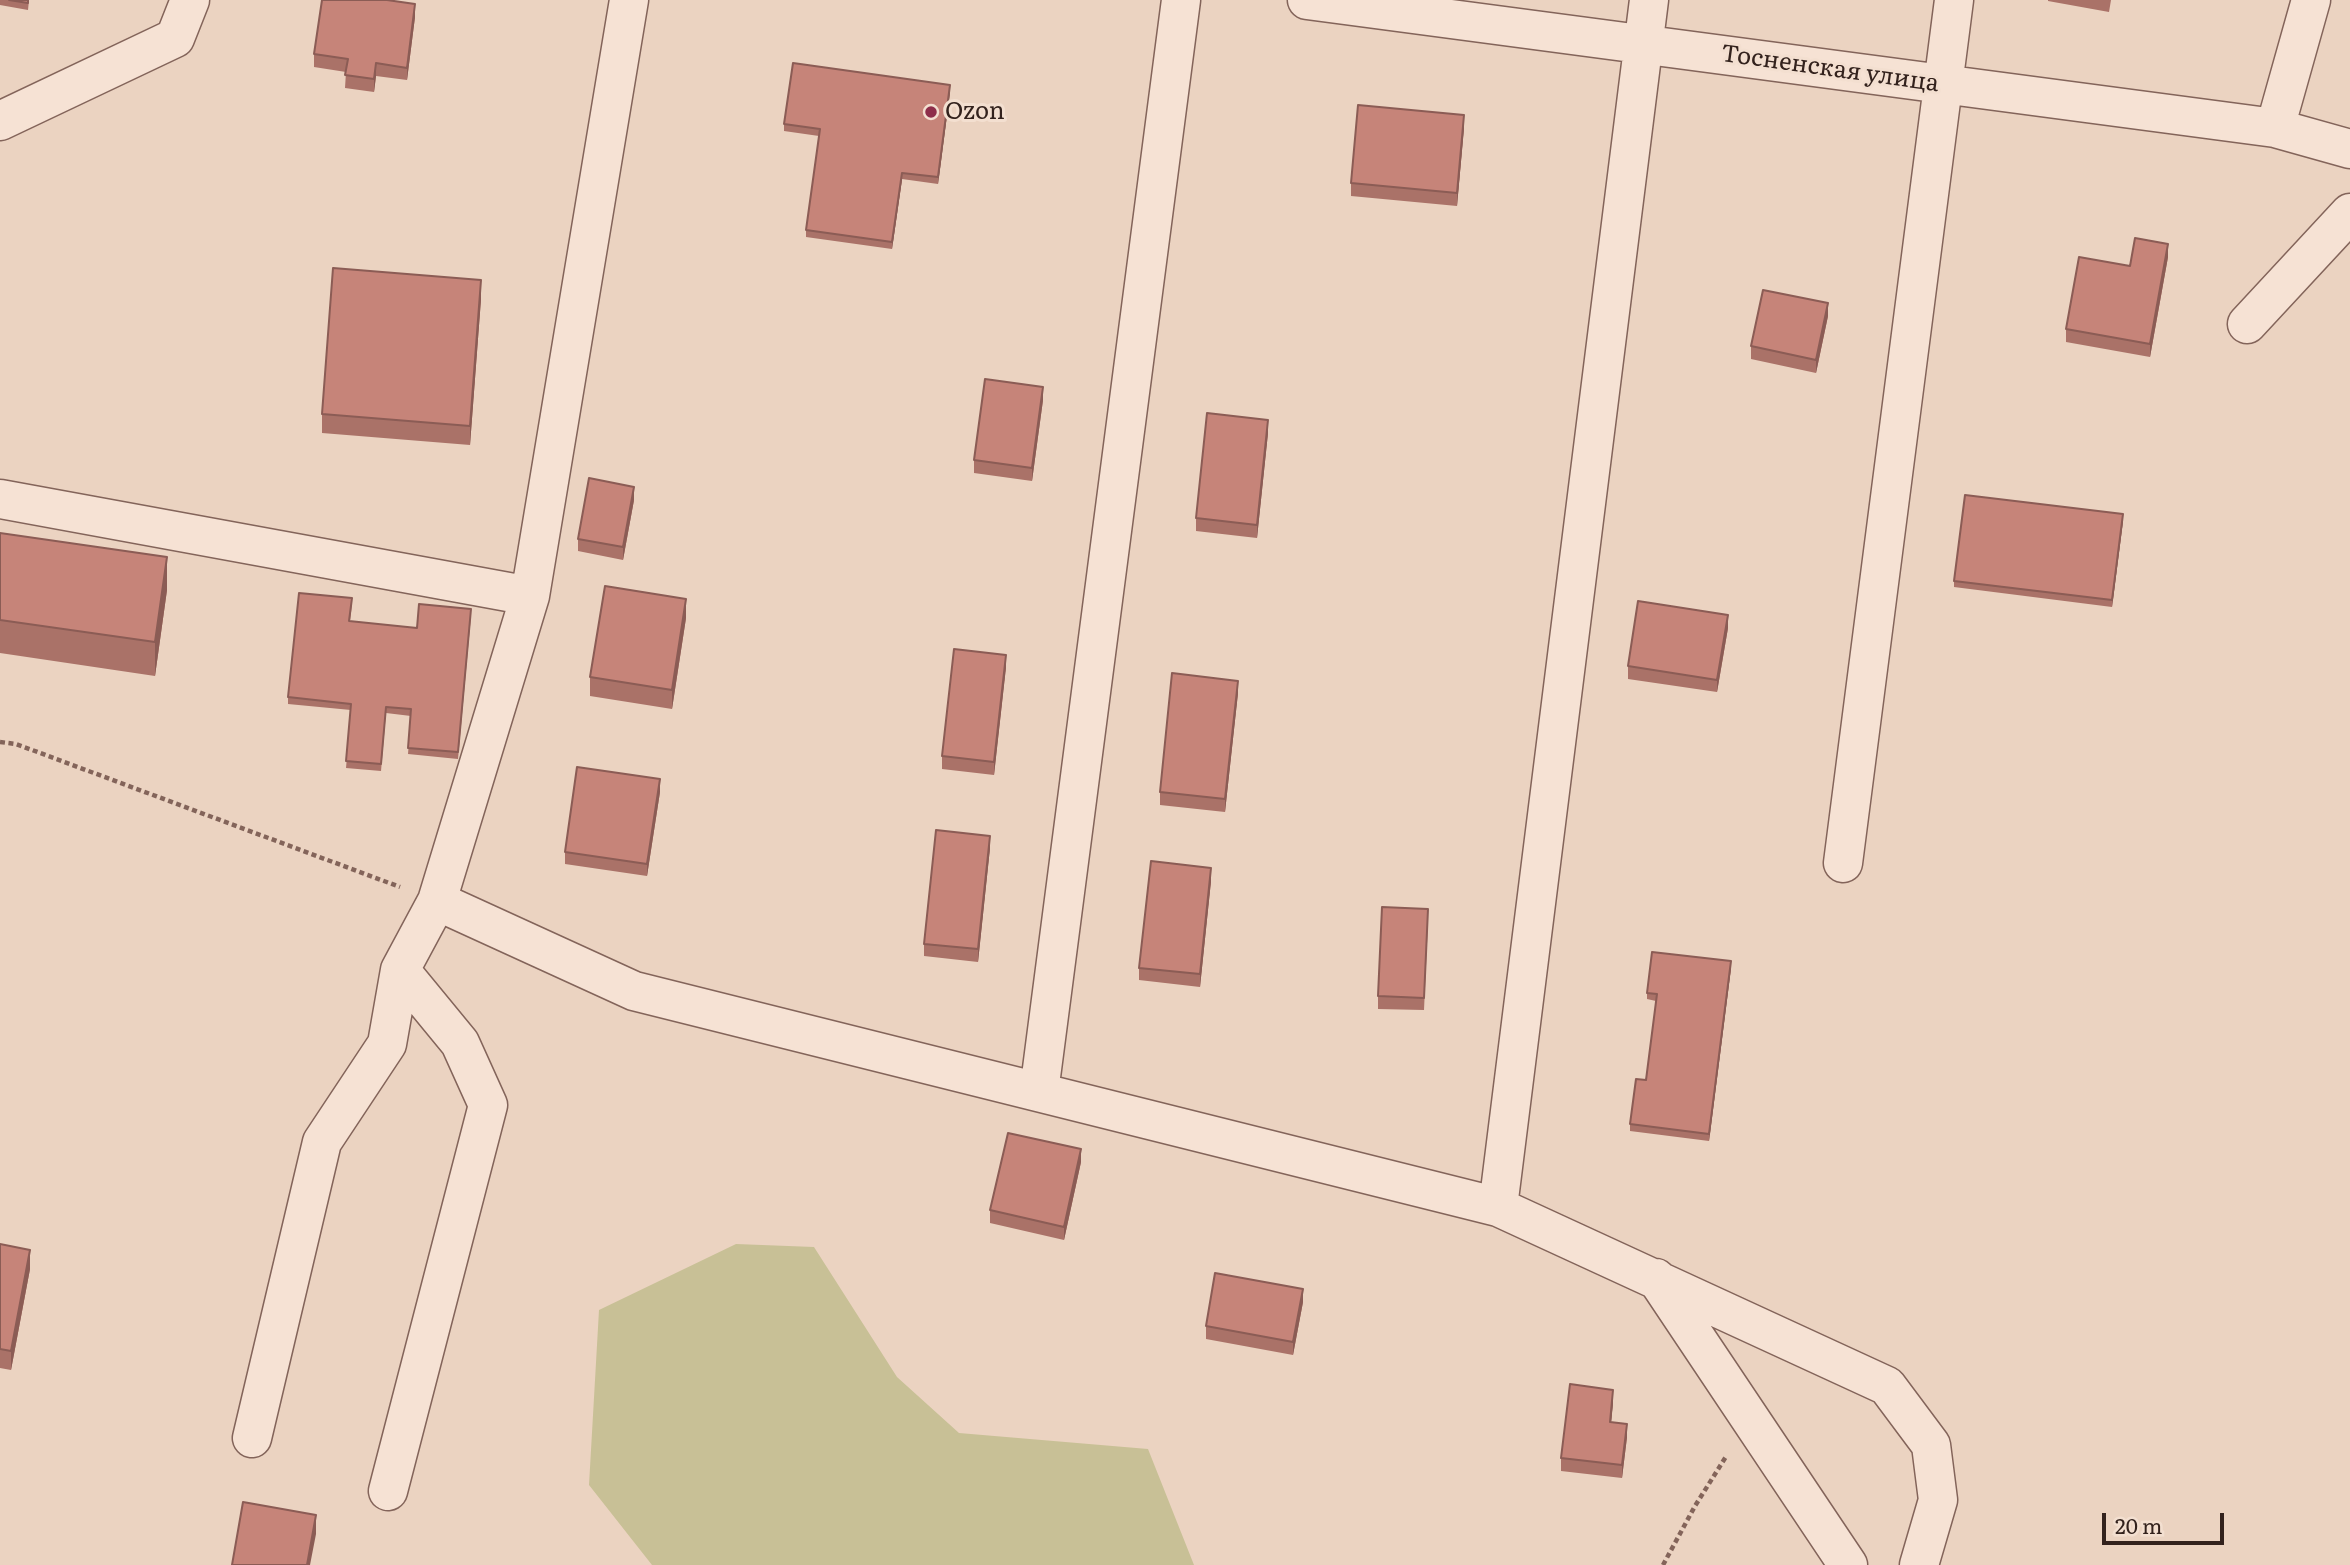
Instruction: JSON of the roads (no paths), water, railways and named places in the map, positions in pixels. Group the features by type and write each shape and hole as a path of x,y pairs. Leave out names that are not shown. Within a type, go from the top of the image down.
{"street":[{"path":"0,121 175,38 191,0"},
{"path":"251,1438 322,1142 387,1044 400,970 437,901 530,596 629,0"},
{"path":"1039,1092 1181,0"},
{"name":"Тосненская улица","path":"1307,0 2275,128 2350,149"},
{"path":"1498,1207 1649,0"},
{"path":"1843,863 1954,0"},
{"path":"2275,128 2311,0"},
{"path":"2247,324 2350,212"},
{"path":"0,499 530,596"},
{"path":"437,901 634,992 1498,1207 1887,1386 1931,1445 1938,1500 1919,1565"},
{"path":"388,1491 488,1105 460,1043 400,970"},
{"path":"1656,1278 1848,1565"}],"place":[{"name":"Ozon","path":"931,112"}]}
